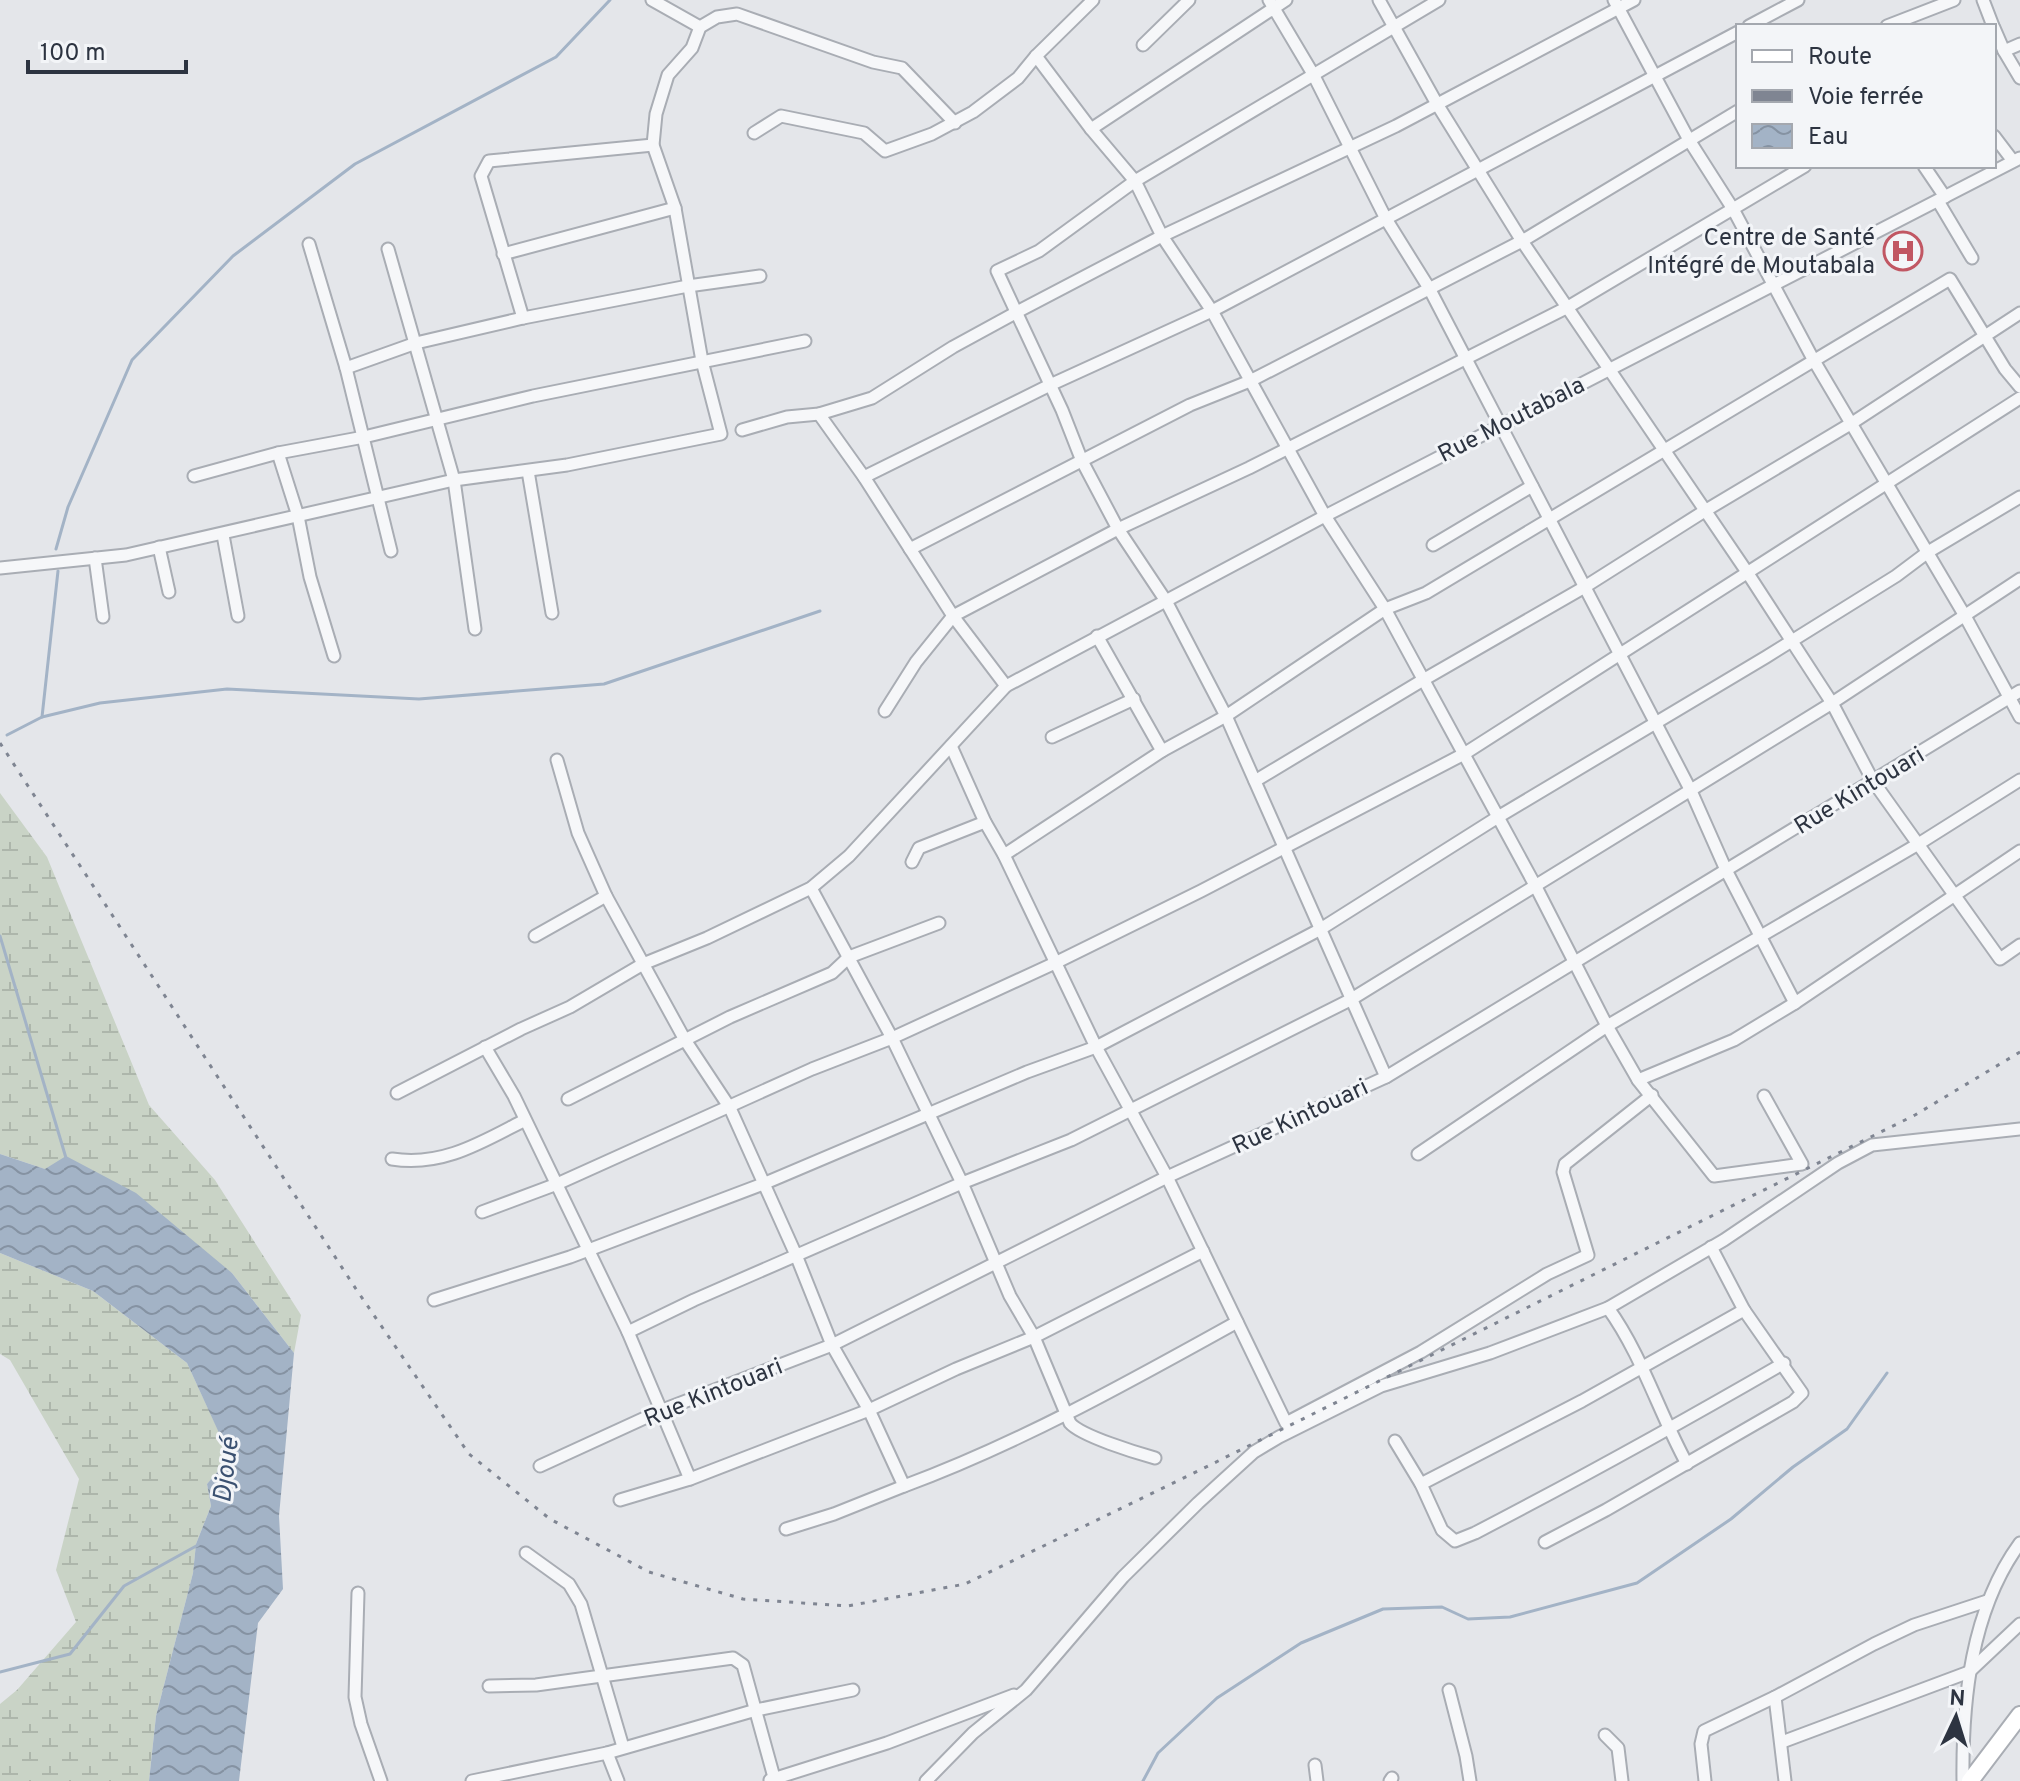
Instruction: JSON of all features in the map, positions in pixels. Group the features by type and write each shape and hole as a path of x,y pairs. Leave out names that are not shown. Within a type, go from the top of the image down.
{"street":[{"path":"652,0 700,27"},
{"path":"754,133 781,116 864,133 885,151 955,123 1018,78 1093,0"},
{"path":"1143,45 1189,0"},
{"path":"1091,129 1272,3 1286,0"},
{"path":"1379,0 1437,104 1522,241 1703,512 1747,572 1832,703 1873,781 2000,959 2020,945"},
{"path":"1386,1077 1226,716 1166,601 1118,529 1082,461 997,271 1039,251 1135,181 1439,0"},
{"path":"742,430 787,417 819,414 872,398 953,347 1162,236 1351,149 1616,4 1634,0"},
{"path":"1753,24 1798,0"},
{"path":"1896,24 1954,0"},
{"path":"1983,0 1993,24"},
{"path":"1272,3 1313,74 1386,219 1429,288 1550,519 1583,588 1691,791 1726,870 1795,1003"},
{"path":"1616,4 1689,140 1733,209 1813,359 1928,552 2020,717"},
{"path":"0,568 95,558 159,547 223,535 454,480 528,471 721,434 702,361 675,208 653,145 656,114 668,75 692,48 700,27 717,17 737,14 873,62 902,68 955,123"},
{"path":"1996,32 2020,78"},
{"path":"864,477 1050,385 1212,311 1736,33"},
{"path":"2004,51 2020,44"},
{"path":"1036,56 1135,181 1162,236 1212,311 1325,516 1385,609 1638,1080 1714,1176 1802,1164 1764,1096"},
{"path":"910,549 1190,405 1250,381 1522,241 1736,112"},
{"path":"1996,138 2016,160"},
{"path":"523,318 481,176 489,161 653,145"},
{"name":"Rue Moutabala","path":"397,1093 570,1007 643,964 707,938 811,888 849,856 1006,686 1325,516 2016,160"},
{"path":"885,711 916,662 953,616 1118,529 1249,468 1568,307 1802,168"},
{"path":"1925,168 1972,258"},
{"path":"503,254 675,208"},
{"path":"309,244 346,368 391,551"},
{"path":"388,249 454,480 475,629"},
{"path":"346,368 416,343 523,318 688,286 760,276"},
{"path":"1004,855 1162,751 1226,716 1385,609 1426,593 1950,279 2020,387"},
{"path":"1255,781 1583,588 1852,423 2020,313"},
{"path":"194,476 278,453 364,437 623,376 805,341"},
{"path":"482,1212 557,1184 812,1069 892,1038 1055,963 1464,754 2020,398"},
{"path":"819,414 864,477 953,616 1006,686"},
{"path":"278,453 298,516 310,577 334,656"},
{"path":"528,471 552,613"},
{"path":"1433,545 1532,486"},
{"path":"434,1300 588,1250 763,1184 928,1113 1096,1047 1319,930 2020,497"},
{"path":"223,535 238,616"},
{"path":"159,547 169,592"},
{"path":"95,558 103,617"},
{"path":"628,1332 962,1183 1071,1140 1350,1000 1832,703 2020,579"},
{"path":"1097,636 1162,751"},
{"name":"Rue Kintouari","path":"540,1466 660,1411 832,1345 1167,1177 1386,1077 2020,691"},
{"path":"1052,737 1134,699"},
{"path":"951,746 1096,1047 1167,1177 1286,1423 1409,1359 1547,1274 1588,1255 1563,1172 1565,1164 1652,1095"},
{"path":"557,760 578,833 606,896 685,1040 730,1108 796,1255 832,1345 869,1410 904,1486"},
{"path":"1418,1154 1607,1026 1920,843 2020,780"},
{"path":"912,862 919,848 985,822"},
{"path":"1638,1080 1734,1040 1795,1003 2020,851"},
{"path":"811,888 892,1038 1074,1428 1131,1452 1155,1458"},
{"path":"535,936 606,896"},
{"path":"568,1099 771,998 832,973 849,957 939,923"},
{"path":"485,1047 525,1120 628,1332 690,1479"},
{"path":"392,1159 441,1159 462,1152 525,1120"},
{"path":"926,1781 973,1733 1026,1690 1123,1577 1254,1452 1381,1386 1490,1353 1608,1308 1711,1247 1838,1163 1872,1145 2020,1129"},
{"path":"1545,1542 1687,1464 1793,1402 1802,1393 1784,1363 1744,1310 1711,1247"},
{"path":"620,1500 690,1479 869,1410 1034,1337 1203,1251"},
{"path":"1608,1308 1641,1367 1667,1428 1687,1464"},
{"path":"1421,1484 1582,1401 1744,1310"},
{"path":"786,1529 834,1514 960,1465 1124,1385 1237,1322"},
{"path":"1395,1441 1421,1484 1442,1530 1455,1541 1617,1459 1784,1363"},
{"path":"1963,1781 1969,1672 1987,1601 2020,1543"},
{"path":"526,1553 569,1584 581,1604 623,1747"},
{"path":"358,1593 355,1697 381,1781"},
{"path":"1705,1781 1701,1744 1704,1731 1914,1625 1987,1601"},
{"path":"1782,1742 1969,1672 2020,1624"},
{"path":"489,1686 536,1685 733,1658 743,1665 773,1780 887,1743 1026,1690"},
{"path":"472,1781 607,1753 756,1710 853,1690"},
{"path":"1449,1690 1470,1781"},
{"path":"1775,1697 1785,1781"},
{"path":"1970,1781 2020,1715"},
{"path":"1605,1735 1618,1748 1622,1781"},
{"path":"607,1753 618,1781"},
{"path":"1315,1765 1317,1781"}],"green space":[{"path":"0,793 47,857 149,1105 215,1180 301,1315 294,1353 232,1273 45,1169 0,1154"},
{"path":"0,1253 93,1291 187,1363 231,1458 207,1484 211,1506 196,1544 193,1573 156,1716 149,1781 0,1781 0,1704 17,1690 76,1622 56,1570 79,1479 10,1360 0,1354"}],"water":[{"name":"Djoué","path":"0,1154 45,1169 66,1156 136,1193 232,1273 294,1353 279,1516 283,1589 258,1623 239,1781 149,1781 156,1716 193,1573 196,1544 211,1506 207,1484 230,1457 187,1363 93,1291 0,1253"}],"waterway":[{"path":"56,549 68,507 132,360 233,256 355,164 556,57 610,0"},
{"path":"7,735 42,717 58,571"},
{"path":"42,717 100,703 227,689 419,699 604,684 820,611"},
{"path":"0,936 66,1158"},
{"path":"1143,1781 1158,1753 1217,1698 1301,1643 1383,1609 1442,1607 1468,1619 1510,1617 1637,1583 1731,1519 1793,1467 1847,1429 1887,1373"},
{"path":"0,1672 70,1654 124,1586 198,1545"}],"railway":[{"path":"0,743 356,1289 469,1454 550,1519 649,1572 743,1599 848,1606 965,1584 1915,1115 2020,1052"}],"place":[{"name":"Centre de Santé Intégré de Moutabala","path":"1903,251"}]}
